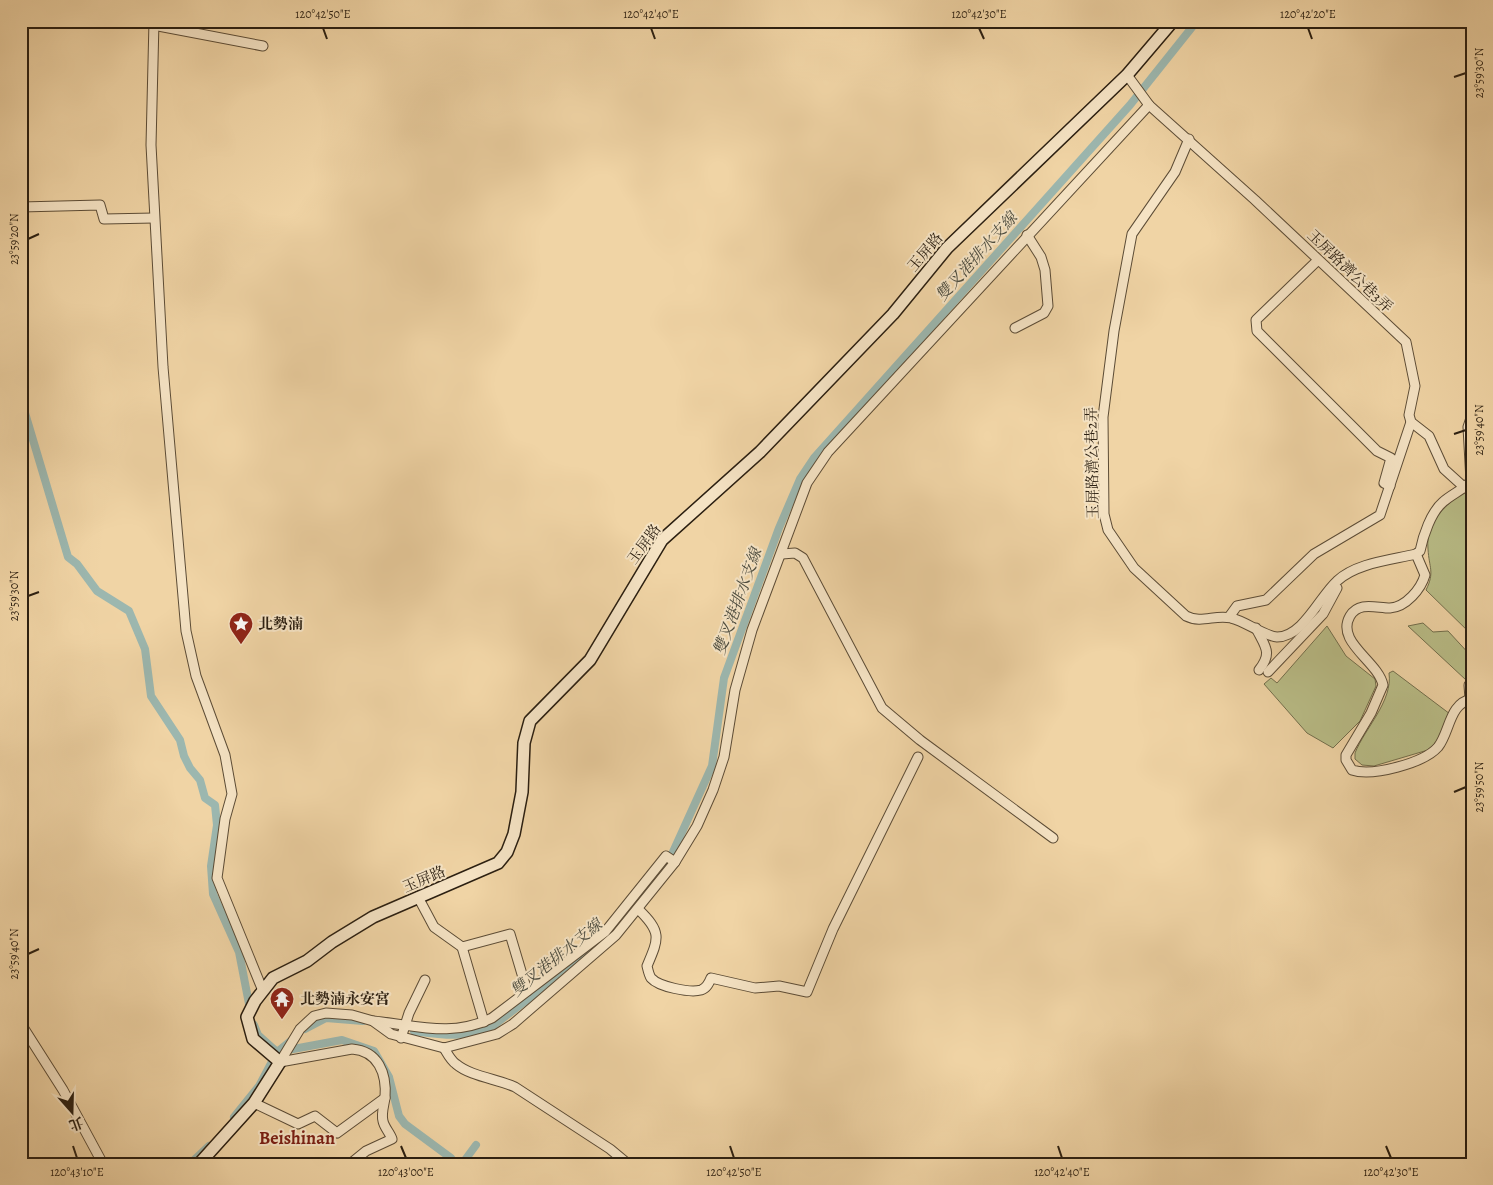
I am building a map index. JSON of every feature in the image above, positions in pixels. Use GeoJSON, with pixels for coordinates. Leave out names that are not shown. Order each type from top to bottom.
{"type":"FeatureCollection","features":[{"type":"Feature","properties":{"kind":"street","name":"玉屏路"},"geometry":{"type":"LineString","coordinates":[[280,1057],[253,1039],[247,1016],[255,1001],[273,978],[307,961],[332,942],[372,917],[498,863],[507,852],[514,834],[522,792],[524,744],[530,721],[590,660],[662,540],[760,452],[893,314],[947,248],[1127,75],[1173,21]]}},
{"type":"Feature","properties":{"kind":"street"},"geometry":{"type":"LineString","coordinates":[[262,46],[154,23],[151,145],[164,367],[186,631],[196,676],[225,755],[232,794],[225,819],[217,878],[263,991]]}},
{"type":"Feature","properties":{"kind":"street"},"geometry":{"type":"LineString","coordinates":[[373,1021],[391,1034],[401,1038],[444,1048],[497,1034],[513,1024],[616,935],[638,909],[675,862],[697,826],[713,790],[724,757],[735,690],[752,630],[808,483],[828,452],[1026,235],[1149,105],[1127,75]]}},
{"type":"Feature","properties":{"kind":"street","name":"玉屏路濟公巷3弄"},"geometry":{"type":"LineString","coordinates":[[1149,105],[1406,342],[1415,386],[1409,415],[1411,422],[1380,515],[1314,554],[1266,600],[1237,606],[1229,617]]}},
{"type":"Feature","properties":{"kind":"street","name":"玉屏路濟公巷2弄"},"geometry":{"type":"LineString","coordinates":[[1188,139],[1175,172],[1130,239],[1104,406],[1104,514],[1105,523],[1112,539],[1134,568],[1186,616],[1201,621],[1229,617]]}},
{"type":"Feature","properties":{"kind":"street"},"geometry":{"type":"LineString","coordinates":[[21,207],[100,206],[104,219],[154,218]]}},
{"type":"Feature","properties":{"kind":"street"},"geometry":{"type":"LineString","coordinates":[[1015,328],[1044,313],[1048,306],[1045,270],[1041,257],[1026,235]]}},
{"type":"Feature","properties":{"kind":"street"},"geometry":{"type":"LineString","coordinates":[[1318,260],[1256,320],[1255,326],[1257,331],[1377,451],[1391,458],[1384,483],[1390,486]]}},
{"type":"Feature","properties":{"kind":"street"},"geometry":{"type":"LineString","coordinates":[[1229,617],[1273,636],[1285,636],[1307,618],[1337,580],[1359,568],[1416,554],[1420,551],[1434,515],[1441,503],[1465,488],[1471,481],[1468,427],[1472,415]]}},
{"type":"Feature","properties":{"kind":"street"},"geometry":{"type":"LineString","coordinates":[[1411,422],[1429,436],[1444,469],[1465,488]]}},
{"type":"Feature","properties":{"kind":"street"},"geometry":{"type":"LineString","coordinates":[[782,554],[795,553],[803,558],[882,708],[1053,838]]}},
{"type":"Feature","properties":{"kind":"street"},"geometry":{"type":"LineString","coordinates":[[1416,554],[1426,575],[1418,591],[1401,604],[1390,608],[1365,606],[1358,609],[1351,615],[1348,624],[1348,635],[1352,644],[1379,672],[1383,685],[1371,713],[1346,755],[1348,766],[1352,770],[1370,773],[1421,759],[1436,748],[1455,709],[1471,699],[1469,685],[1472,682]]}},
{"type":"Feature","properties":{"kind":"street"},"geometry":{"type":"LineString","coordinates":[[1256,628],[1268,653],[1264,671],[1323,614],[1332,594],[1342,581],[1359,568]]}},
{"type":"Feature","properties":{"kind":"street"},"geometry":{"type":"LineString","coordinates":[[638,909],[653,924],[658,935],[656,947],[647,966],[651,977],[660,984],[673,989],[700,990],[707,987],[712,978],[756,988],[779,986],[807,992],[832,929],[918,757]]}},
{"type":"Feature","properties":{"kind":"street"},"geometry":{"type":"LineString","coordinates":[[204,1162],[254,1103],[280,1057],[300,1029],[314,1016],[326,1013],[352,1015],[373,1021],[405,1024],[433,1030],[455,1030],[484,1022],[605,932],[666,856],[675,862]]}},
{"type":"Feature","properties":{"kind":"street"},"geometry":{"type":"LineString","coordinates":[[418,897],[434,928],[462,947],[484,1022]]}},
{"type":"Feature","properties":{"kind":"street"},"geometry":{"type":"LineString","coordinates":[[462,947],[510,934],[527,991]]}},
{"type":"Feature","properties":{"kind":"street"},"geometry":{"type":"LineString","coordinates":[[401,1038],[405,1024],[425,980]]}},
{"type":"Feature","properties":{"kind":"street"},"geometry":{"type":"LineString","coordinates":[[21,1024],[63,1090],[103,1164]]}},
{"type":"Feature","properties":{"kind":"street"},"geometry":{"type":"LineString","coordinates":[[444,1048],[454,1063],[464,1070],[499,1079],[515,1087],[610,1149],[628,1164]]}},
{"type":"Feature","properties":{"kind":"street"},"geometry":{"type":"LineString","coordinates":[[280,1057],[301,1058],[348,1049],[364,1050],[373,1055],[379,1065],[385,1098],[383,1121],[392,1138],[366,1151],[350,1164]]}},
{"type":"Feature","properties":{"kind":"street"},"geometry":{"type":"LineString","coordinates":[[254,1103],[298,1124],[315,1116],[337,1134],[385,1098]]}},
{"type":"Feature","properties":{"kind":"green space"},"geometry":{"type":"Polygon","coordinates":[[[1472,486],[1472,635],[1426,590],[1431,574],[1428,538],[1431,528],[1441,512],[1455,498],[1472,486]]]}},
{"type":"Feature","properties":{"kind":"green space"},"geometry":{"type":"Polygon","coordinates":[[[1423,623],[1433,632],[1448,631],[1472,657],[1472,674],[1466,680],[1408,626],[1423,623]]]}},
{"type":"Feature","properties":{"kind":"green space"},"geometry":{"type":"Polygon","coordinates":[[[1327,626],[1346,656],[1375,679],[1376,686],[1360,721],[1333,748],[1307,733],[1264,684],[1271,678],[1277,683],[1327,626]]]}},
{"type":"Feature","properties":{"kind":"green space"},"geometry":{"type":"Polygon","coordinates":[[[1393,671],[1450,714],[1438,740],[1428,750],[1374,766],[1362,765],[1355,759],[1355,753],[1383,704],[1387,694],[1389,673],[1393,671]]]}},
{"type":"Feature","properties":{"kind":"waterway","name":"雙叉港排水支線"},"geometry":{"type":"LineString","coordinates":[[642,896],[668,863],[712,766],[724,678],[779,528],[800,479],[814,458],[1130,105],[1197,21]]}},
{"type":"Feature","properties":{"kind":"waterway"},"geometry":{"type":"LineString","coordinates":[[21,394],[22,403],[68,557],[77,564],[97,591],[129,611],[145,649],[151,696],[180,740],[184,756],[190,768],[200,780],[205,798],[215,805],[217,825],[211,866],[213,894],[239,952],[250,1009]]}},
{"type":"Feature","properties":{"kind":"waterway","name":"雙叉港排水支線"},"geometry":{"type":"LineString","coordinates":[[414,1031],[455,1035],[474,1032],[494,1025],[579,960],[626,917]]}},
{"type":"Feature","properties":{"kind":"waterway","name":"雙叉港排水支線"},"geometry":{"type":"LineString","coordinates":[[305,1029],[326,1018],[363,1021]]}},
{"type":"Feature","properties":{"kind":"waterway"},"geometry":{"type":"LineString","coordinates":[[254,1025],[258,1035],[277,1052],[342,1040],[374,1051],[389,1077],[399,1116],[405,1124],[451,1158],[455,1164]]}},
{"type":"Feature","properties":{"kind":"waterway"},"geometry":{"type":"LineString","coordinates":[[234,1117],[259,1086],[277,1052],[293,1039]]}},
{"type":"Feature","properties":{"kind":"waterway"},"geometry":{"type":"LineString","coordinates":[[462,1164],[476,1145]]}},
{"type":"Feature","properties":{"kind":"waterway"},"geometry":{"type":"LineString","coordinates":[[190,1164],[209,1146]]}},
{"type":"Feature","properties":{"kind":"place","name":"北勢湳"},"geometry":{"type":"Point","coordinates":[241,645]}},
{"type":"Feature","properties":{"kind":"place","name":"北勢湳永安宮"},"geometry":{"type":"Point","coordinates":[282,1020]}},
{"type":"Feature","properties":{"kind":"district","name":"Beishinan"},"geometry":{"type":"Point","coordinates":[297,1138]}}]}
